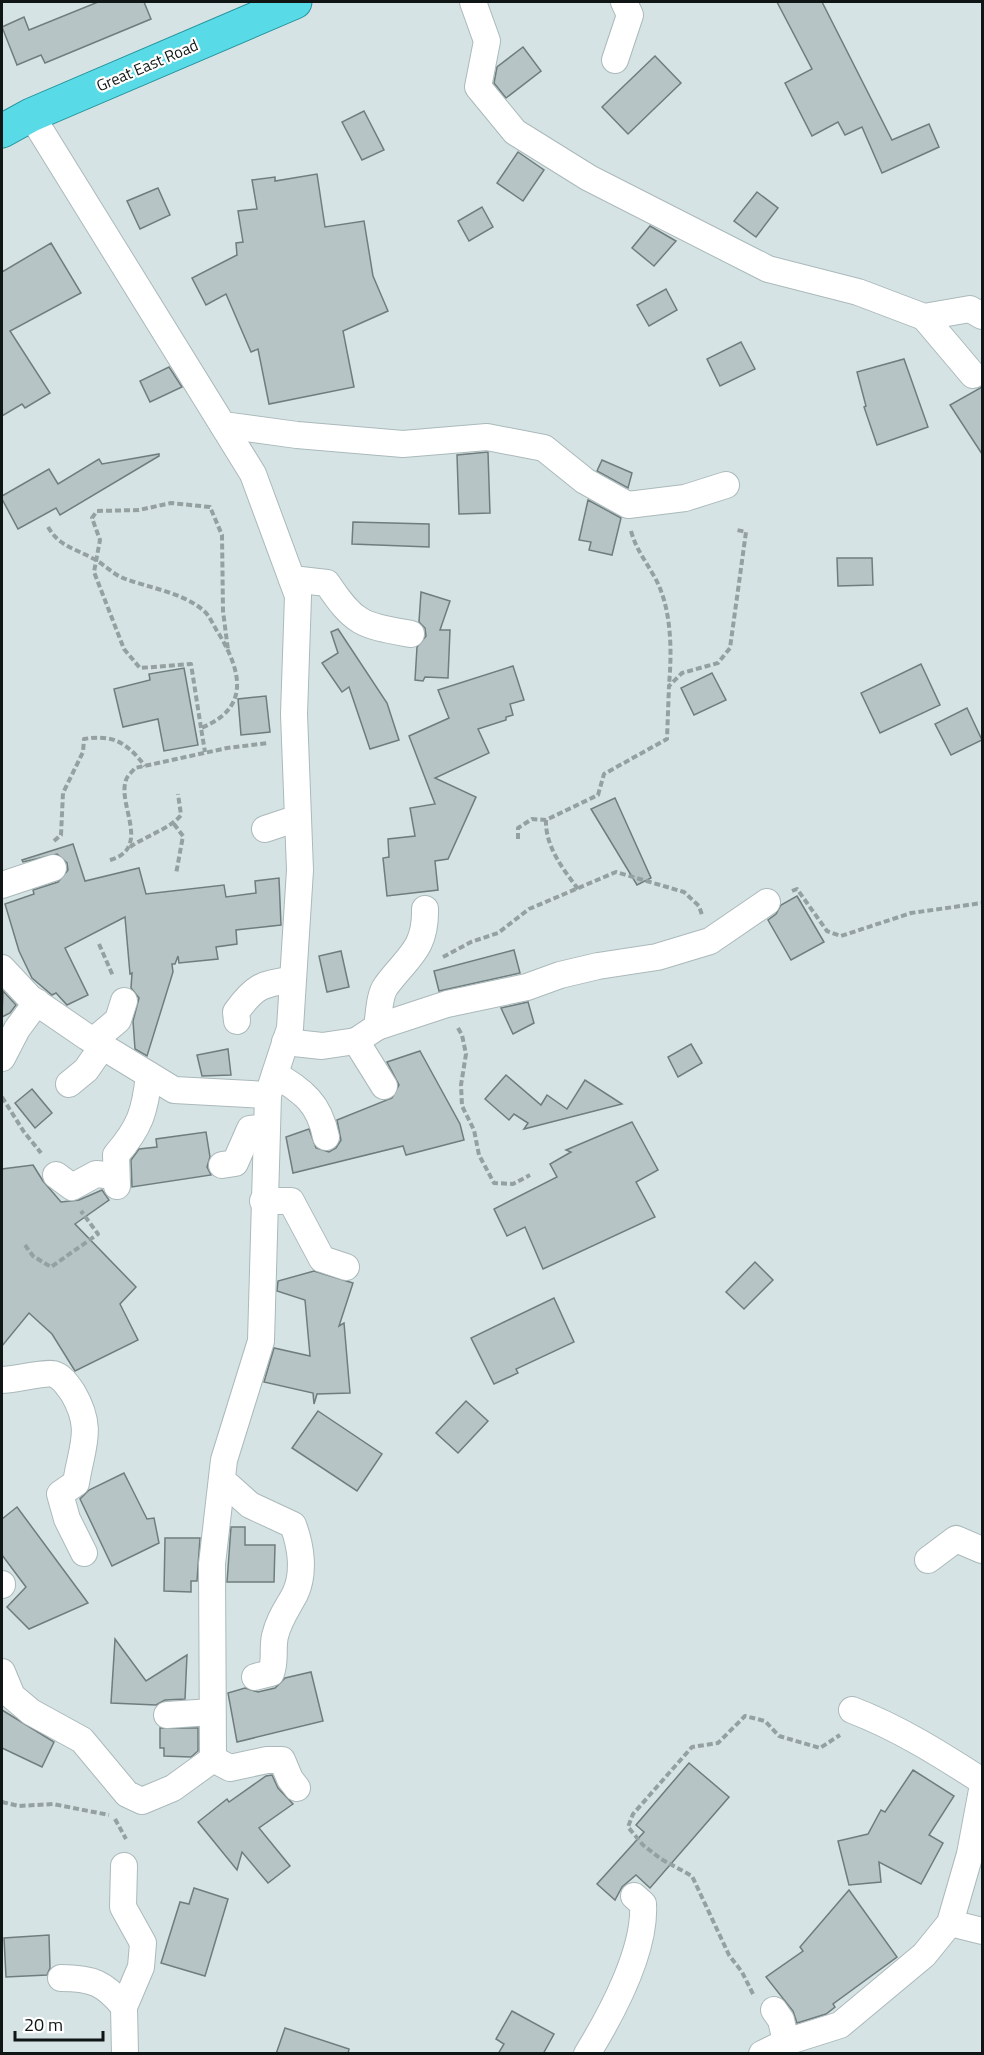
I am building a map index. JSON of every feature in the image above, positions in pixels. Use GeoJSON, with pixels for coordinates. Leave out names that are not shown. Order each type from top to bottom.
{"type":"FeatureCollection","features":[{"type":"Feature","properties":{"kind":"highway","name":"Great East Road"},"geometry":{"type":"LineString","coordinates":[[2,131],[31,115],[295,2]]}},
{"type":"Feature","properties":{"kind":"street"},"geometry":{"type":"LineString","coordinates":[[473,2],[487,41],[478,87],[515,132],[589,178],[768,269],[858,292],[924,317],[978,310]]}},
{"type":"Feature","properties":{"kind":"street"},"geometry":{"type":"LineString","coordinates":[[615,60],[630,15],[624,2]]}},
{"type":"Feature","properties":{"kind":"street"},"geometry":{"type":"LineString","coordinates":[[31,115],[253,474],[298,596],[295,739],[300,870],[290,1028],[271,1085],[266,1127],[261,1341],[224,1460],[212,1564],[213,1759]]}},
{"type":"Feature","properties":{"kind":"street"},"geometry":{"type":"LineString","coordinates":[[924,317],[973,375]]}},
{"type":"Feature","properties":{"kind":"street"},"geometry":{"type":"LineString","coordinates":[[223,425],[297,435],[403,444],[487,436],[544,448],[585,481],[628,505],[685,498],[726,485]]}},
{"type":"Feature","properties":{"kind":"street"},"geometry":{"type":"LineString","coordinates":[[291,579],[327,583],[347,613],[371,626],[411,634]]}},
{"type":"Feature","properties":{"kind":"street"},"geometry":{"type":"LineString","coordinates":[[265,829],[298,818]]}},
{"type":"Feature","properties":{"kind":"street"},"geometry":{"type":"LineString","coordinates":[[2,885],[52,868]]}},
{"type":"Feature","properties":{"kind":"street"},"geometry":{"type":"LineString","coordinates":[[285,1042],[322,1046],[367,1034],[441,1006],[527,987],[560,975],[657,957],[710,941],[766,902]]}},
{"type":"Feature","properties":{"kind":"street"},"geometry":{"type":"LineString","coordinates":[[384,1086],[367,1034],[384,988],[409,962],[425,930],[424,909]]}},
{"type":"Feature","properties":{"kind":"street"},"geometry":{"type":"LineString","coordinates":[[2,968],[37,1002],[98,1044],[174,1090],[271,1085],[305,1092],[322,1118],[326,1137]]}},
{"type":"Feature","properties":{"kind":"street"},"geometry":{"type":"LineString","coordinates":[[237,1021],[236,1012],[256,988],[292,980]]}},
{"type":"Feature","properties":{"kind":"street"},"geometry":{"type":"LineString","coordinates":[[69,1084],[86,1070],[98,1044],[118,1020],[123,1001]]}},
{"type":"Feature","properties":{"kind":"street"},"geometry":{"type":"LineString","coordinates":[[2,1058],[17,1029],[37,1002]]}},
{"type":"Feature","properties":{"kind":"street"},"geometry":{"type":"LineString","coordinates":[[61,1180],[72,1187],[96,1174],[116,1181],[116,1155],[135,1133],[145,1112],[150,1075]]}},
{"type":"Feature","properties":{"kind":"street"},"geometry":{"type":"LineString","coordinates":[[222,1165],[235,1163],[250,1129],[266,1127]]}},
{"type":"Feature","properties":{"kind":"street"},"geometry":{"type":"LineString","coordinates":[[263,1201],[291,1201],[322,1259],[346,1267]]}},
{"type":"Feature","properties":{"kind":"street"},"geometry":{"type":"LineString","coordinates":[[2,1380],[53,1374],[66,1382],[84,1412],[86,1436],[80,1452],[76,1483],[60,1494],[67,1519],[84,1553]]}},
{"type":"Feature","properties":{"kind":"street"},"geometry":{"type":"LineString","coordinates":[[222,1480],[250,1505],[293,1525],[301,1546],[296,1592],[280,1615],[274,1640],[275,1664],[271,1673],[255,1677]]}},
{"type":"Feature","properties":{"kind":"street"},"geometry":{"type":"LineString","coordinates":[[928,1560],[956,1539],[982,1550]]}},
{"type":"Feature","properties":{"kind":"street"},"geometry":{"type":"LineString","coordinates":[[2,1672],[12,1696],[31,1712],[82,1740],[127,1794],[142,1802],[173,1788],[213,1759]]}},
{"type":"Feature","properties":{"kind":"street"},"geometry":{"type":"LineString","coordinates":[[852,1710],[880,1720],[927,1746],[982,1781]]}},
{"type":"Feature","properties":{"kind":"street"},"geometry":{"type":"LineString","coordinates":[[167,1715],[212,1712]]}},
{"type":"Feature","properties":{"kind":"street"},"geometry":{"type":"LineString","coordinates":[[213,1759],[230,1767],[267,1760],[282,1760],[290,1779],[297,1788]]}},
{"type":"Feature","properties":{"kind":"street"},"geometry":{"type":"LineString","coordinates":[[762,2054],[786,2042],[840,2025],[924,1955],[951,1923],[976,1854],[982,1790]]}},
{"type":"Feature","properties":{"kind":"street"},"geometry":{"type":"LineString","coordinates":[[124,1866],[123,1907],[143,1943],[141,1967],[124,2007],[125,2054]]}},
{"type":"Feature","properties":{"kind":"street"},"geometry":{"type":"LineString","coordinates":[[587,2054],[600,2033],[634,1957],[644,1917],[643,1904],[634,1896]]}},
{"type":"Feature","properties":{"kind":"street"},"geometry":{"type":"LineString","coordinates":[[951,1923],[982,1931]]}},
{"type":"Feature","properties":{"kind":"street"},"geometry":{"type":"LineString","coordinates":[[62,1978],[86,1978],[111,1990],[124,2007]]}},
{"type":"Feature","properties":{"kind":"street"},"geometry":{"type":"LineString","coordinates":[[774,2010],[781,2020],[786,2042]]}},
{"type":"Feature","properties":{"kind":"path"},"geometry":{"type":"LineString","coordinates":[[205,752],[191,664],[140,668],[124,649],[94,572],[100,540],[92,519],[97,511],[139,510],[171,503],[210,507],[222,535],[223,610],[228,650]]}},
{"type":"Feature","properties":{"kind":"path"},"geometry":{"type":"LineString","coordinates":[[518,839],[518,828],[532,819],[546,820],[598,795],[604,774],[666,738],[672,654],[666,614],[656,577],[636,548],[630,530],[628,505]]}},
{"type":"Feature","properties":{"kind":"path"},"geometry":{"type":"LineString","coordinates":[[48,527],[54,538],[68,549],[97,561],[120,576],[178,596],[204,611],[233,659],[239,691],[232,704],[214,723],[201,728]]}},
{"type":"Feature","properties":{"kind":"path"},"geometry":{"type":"LineString","coordinates":[[669,686],[682,673],[718,663],[730,648],[746,532],[737,530]]}},
{"type":"Feature","properties":{"kind":"path"},"geometry":{"type":"LineString","coordinates":[[52,868],[47,846],[61,836],[63,793],[83,752],[84,739],[104,735],[131,748],[146,766]]}},
{"type":"Feature","properties":{"kind":"path"},"geometry":{"type":"LineString","coordinates":[[130,847],[125,781],[135,768],[205,752],[295,739]]}},
{"type":"Feature","properties":{"kind":"path"},"geometry":{"type":"LineString","coordinates":[[110,860],[123,856],[130,847],[152,832],[174,824],[181,815],[178,794]]}},
{"type":"Feature","properties":{"kind":"path"},"geometry":{"type":"LineString","coordinates":[[546,820],[546,834],[561,866],[578,889]]}},
{"type":"Feature","properties":{"kind":"path"},"geometry":{"type":"LineString","coordinates":[[174,824],[183,836],[176,874]]}},
{"type":"Feature","properties":{"kind":"path"},"geometry":{"type":"LineString","coordinates":[[409,962],[447,956],[471,942],[498,933],[529,909],[616,872],[684,892],[699,906],[710,941]]}},
{"type":"Feature","properties":{"kind":"path"},"geometry":{"type":"LineString","coordinates":[[766,902],[797,889],[827,931],[841,936],[911,913],[982,903]]}},
{"type":"Feature","properties":{"kind":"path"},"geometry":{"type":"LineString","coordinates":[[99,944],[123,1001]]}},
{"type":"Feature","properties":{"kind":"path"},"geometry":{"type":"LineString","coordinates":[[441,1006],[462,1035],[466,1054],[460,1085],[462,1106],[474,1130],[479,1155],[494,1183],[513,1184],[530,1175]]}},
{"type":"Feature","properties":{"kind":"path"},"geometry":{"type":"LineString","coordinates":[[2,1097],[98,1234],[51,1267],[33,1256],[24,1245]]}},
{"type":"Feature","properties":{"kind":"path"},"geometry":{"type":"LineString","coordinates":[[774,2010],[760,2004],[747,1987],[742,1972],[729,1955],[692,1876],[661,1859],[643,1845],[628,1827],[633,1814],[692,1748],[718,1743],[745,1716],[765,1721],[779,1736],[820,1748],[840,1736],[852,1710]]}},
{"type":"Feature","properties":{"kind":"path"},"geometry":{"type":"LineString","coordinates":[[2,1802],[19,1806],[53,1804],[113,1816],[127,1841],[124,1866]]}},
{"type":"Feature","properties":{"kind":"building"},"geometry":{"type":"Polygon","coordinates":[[[98,2],[144,2],[151,19],[45,63],[41,55],[17,65],[2,27],[24,17],[29,30],[98,2]]]}},
{"type":"Feature","properties":{"kind":"building"},"geometry":{"type":"Polygon","coordinates":[[[777,2],[822,2],[892,140],[929,124],[939,147],[882,173],[862,127],[845,135],[838,122],[812,136],[785,83],[812,69],[777,2]]]}},
{"type":"Feature","properties":{"kind":"building"},"geometry":{"type":"Polygon","coordinates":[[[523,47],[541,71],[506,98],[494,83],[497,67],[523,47]]]}},
{"type":"Feature","properties":{"kind":"building"},"geometry":{"type":"Polygon","coordinates":[[[655,56],[681,83],[628,134],[602,107],[655,56]]]}},
{"type":"Feature","properties":{"kind":"building"},"geometry":{"type":"Polygon","coordinates":[[[364,111],[384,150],[362,160],[342,122],[364,111]]]}},
{"type":"Feature","properties":{"kind":"building"},"geometry":{"type":"Polygon","coordinates":[[[518,152],[544,170],[523,201],[497,183],[518,152]]]}},
{"type":"Feature","properties":{"kind":"building"},"geometry":{"type":"Polygon","coordinates":[[[317,174],[325,227],[364,221],[373,276],[388,311],[343,331],[354,387],[269,404],[258,349],[251,352],[226,294],[206,305],[192,278],[237,255],[236,243],[243,242],[238,211],[257,209],[252,180],[275,177],[275,181],[317,174]]]}},
{"type":"Feature","properties":{"kind":"building"},"geometry":{"type":"Polygon","coordinates":[[[158,188],[170,215],[140,229],[127,201],[158,188]]]}},
{"type":"Feature","properties":{"kind":"building"},"geometry":{"type":"Polygon","coordinates":[[[757,192],[778,208],[756,237],[734,221],[757,192]]]}},
{"type":"Feature","properties":{"kind":"building"},"geometry":{"type":"Polygon","coordinates":[[[482,207],[493,227],[469,241],[458,221],[482,207]]]}},
{"type":"Feature","properties":{"kind":"building"},"geometry":{"type":"Polygon","coordinates":[[[650,226],[676,241],[654,266],[632,248],[650,226]]]}},
{"type":"Feature","properties":{"kind":"building"},"geometry":{"type":"Polygon","coordinates":[[[51,243],[81,293],[10,331],[50,393],[25,408],[22,404],[2,416],[2,272],[51,243]]]}},
{"type":"Feature","properties":{"kind":"building"},"geometry":{"type":"Polygon","coordinates":[[[666,289],[677,310],[649,326],[637,305],[666,289]]]}},
{"type":"Feature","properties":{"kind":"building"},"geometry":{"type":"Polygon","coordinates":[[[741,342],[755,369],[720,386],[707,359],[741,342]]]}},
{"type":"Feature","properties":{"kind":"building"},"geometry":{"type":"Polygon","coordinates":[[[904,359],[928,427],[877,445],[864,407],[866,406],[857,372],[904,359]]]}},
{"type":"Feature","properties":{"kind":"building"},"geometry":{"type":"Polygon","coordinates":[[[169,367],[182,387],[150,402],[140,381],[169,367]]]}},
{"type":"Feature","properties":{"kind":"building"},"geometry":{"type":"Polygon","coordinates":[[[982,387],[982,454],[950,405],[982,387]]]}},
{"type":"Feature","properties":{"kind":"building"},"geometry":{"type":"Polygon","coordinates":[[[488,452],[490,513],[459,514],[457,455],[488,452]]]}},
{"type":"Feature","properties":{"kind":"building"},"geometry":{"type":"Polygon","coordinates":[[[159,454],[60,515],[56,508],[18,529],[2,499],[2,496],[49,469],[58,484],[99,459],[102,464],[159,454]]]}},
{"type":"Feature","properties":{"kind":"building"},"geometry":{"type":"Polygon","coordinates":[[[602,460],[632,473],[628,488],[597,471],[602,460]]]}},
{"type":"Feature","properties":{"kind":"building"},"geometry":{"type":"Polygon","coordinates":[[[588,500],[621,518],[612,555],[589,550],[591,542],[579,540],[588,500]]]}},
{"type":"Feature","properties":{"kind":"building"},"geometry":{"type":"Polygon","coordinates":[[[353,522],[429,524],[429,547],[352,544],[353,522]]]}},
{"type":"Feature","properties":{"kind":"building"},"geometry":{"type":"Polygon","coordinates":[[[837,558],[872,558],[873,585],[838,586],[837,558]]]}},
{"type":"Feature","properties":{"kind":"building"},"geometry":{"type":"Polygon","coordinates":[[[421,592],[450,601],[440,630],[450,630],[448,678],[425,677],[423,681],[415,680],[417,647],[426,636],[425,628],[419,622],[421,592]]]}},
{"type":"Feature","properties":{"kind":"building"},"geometry":{"type":"Polygon","coordinates":[[[338,629],[387,703],[399,740],[370,749],[349,687],[342,692],[322,663],[338,653],[331,632],[338,629]]]}},
{"type":"Feature","properties":{"kind":"building"},"geometry":{"type":"Polygon","coordinates":[[[921,664],[940,705],[880,733],[861,693],[921,664]]]}},
{"type":"Feature","properties":{"kind":"building"},"geometry":{"type":"Polygon","coordinates":[[[513,666],[524,700],[510,704],[513,715],[506,717],[506,720],[478,729],[489,753],[435,778],[476,797],[448,859],[435,861],[438,890],[387,896],[383,858],[389,857],[388,839],[415,836],[410,808],[435,804],[409,736],[449,718],[438,690],[513,666]]]}},
{"type":"Feature","properties":{"kind":"building"},"geometry":{"type":"Polygon","coordinates":[[[184,668],[198,745],[164,751],[158,719],[123,727],[114,689],[150,680],[149,674],[184,668]]]}},
{"type":"Feature","properties":{"kind":"building"},"geometry":{"type":"Polygon","coordinates":[[[712,673],[726,700],[694,715],[681,688],[712,673]]]}},
{"type":"Feature","properties":{"kind":"building"},"geometry":{"type":"Polygon","coordinates":[[[266,696],[270,732],[241,735],[238,699],[266,696]]]}},
{"type":"Feature","properties":{"kind":"building"},"geometry":{"type":"Polygon","coordinates":[[[967,708],[982,740],[951,755],[935,724],[967,708]]]}},
{"type":"Feature","properties":{"kind":"building"},"geometry":{"type":"Polygon","coordinates":[[[615,798],[651,878],[637,885],[591,809],[615,798]]]}},
{"type":"Feature","properties":{"kind":"building"},"geometry":{"type":"Polygon","coordinates":[[[73,844],[85,881],[139,868],[146,894],[224,885],[226,897],[256,893],[255,881],[279,878],[281,925],[236,930],[237,944],[216,947],[218,959],[179,963],[178,956],[175,964],[172,964],[173,972],[147,1056],[135,1049],[133,1021],[139,998],[131,988],[132,973],[130,974],[125,917],[65,948],[88,995],[67,1005],[56,993],[52,995],[32,978],[19,951],[5,904],[34,894],[33,890],[58,882],[68,870],[67,863],[57,854],[23,862],[22,860],[73,844]]]}},
{"type":"Feature","properties":{"kind":"building"},"geometry":{"type":"Polygon","coordinates":[[[797,896],[824,942],[791,960],[768,920],[776,914],[781,905],[797,896]]]}},
{"type":"Feature","properties":{"kind":"building"},"geometry":{"type":"Polygon","coordinates":[[[514,950],[520,973],[439,991],[434,971],[514,950]]]}},
{"type":"Feature","properties":{"kind":"building"},"geometry":{"type":"Polygon","coordinates":[[[341,951],[349,987],[327,992],[319,956],[341,951]]]}},
{"type":"Feature","properties":{"kind":"building"},"geometry":{"type":"Polygon","coordinates":[[[3,991],[16,1005],[10,1013],[2,1017],[3,991]]]}},
{"type":"Feature","properties":{"kind":"building"},"geometry":{"type":"Polygon","coordinates":[[[528,1002],[534,1023],[513,1034],[501,1008],[528,1002]]]}},
{"type":"Feature","properties":{"kind":"building"},"geometry":{"type":"Polygon","coordinates":[[[691,1044],[702,1063],[678,1077],[668,1057],[691,1044]]]}},
{"type":"Feature","properties":{"kind":"building"},"geometry":{"type":"Polygon","coordinates":[[[228,1049],[231,1075],[202,1076],[197,1055],[228,1049]]]}},
{"type":"Feature","properties":{"kind":"building"},"geometry":{"type":"Polygon","coordinates":[[[420,1051],[460,1124],[464,1140],[406,1155],[403,1146],[293,1173],[286,1137],[309,1129],[316,1148],[329,1152],[336,1148],[341,1140],[337,1120],[392,1098],[399,1085],[387,1062],[420,1051]]]}},
{"type":"Feature","properties":{"kind":"building"},"geometry":{"type":"Polygon","coordinates":[[[506,1075],[541,1105],[547,1095],[567,1109],[585,1080],[622,1104],[524,1129],[528,1123],[514,1114],[509,1120],[485,1099],[506,1075]]]}},
{"type":"Feature","properties":{"kind":"building"},"geometry":{"type":"Polygon","coordinates":[[[32,1089],[52,1113],[35,1128],[15,1103],[32,1089]]]}},
{"type":"Feature","properties":{"kind":"building"},"geometry":{"type":"Polygon","coordinates":[[[632,1122],[658,1170],[636,1182],[655,1217],[543,1269],[525,1227],[507,1236],[494,1209],[557,1177],[550,1164],[571,1152],[566,1150],[632,1122]]]}},
{"type":"Feature","properties":{"kind":"building"},"geometry":{"type":"Polygon","coordinates":[[[206,1132],[210,1157],[207,1167],[211,1175],[132,1187],[131,1160],[139,1149],[157,1147],[156,1139],[206,1132]]]}},
{"type":"Feature","properties":{"kind":"building"},"geometry":{"type":"Polygon","coordinates":[[[33,1165],[61,1202],[79,1200],[102,1190],[109,1200],[75,1224],[136,1287],[120,1304],[138,1340],[75,1371],[52,1334],[29,1313],[2,1346],[2,1169],[33,1165]]]}},
{"type":"Feature","properties":{"kind":"building"},"geometry":{"type":"Polygon","coordinates":[[[755,1262],[773,1280],[744,1309],[726,1292],[755,1262]]]}},
{"type":"Feature","properties":{"kind":"building"},"geometry":{"type":"Polygon","coordinates":[[[314,1271],[353,1283],[339,1326],[344,1323],[350,1393],[317,1394],[314,1404],[313,1393],[264,1382],[274,1348],[310,1356],[305,1300],[277,1291],[278,1281],[314,1271]]]}},
{"type":"Feature","properties":{"kind":"building"},"geometry":{"type":"Polygon","coordinates":[[[554,1298],[574,1342],[516,1369],[518,1373],[494,1384],[471,1338],[554,1298]]]}},
{"type":"Feature","properties":{"kind":"building"},"geometry":{"type":"Polygon","coordinates":[[[466,1401],[488,1421],[458,1453],[436,1433],[466,1401]]]}},
{"type":"Feature","properties":{"kind":"building"},"geometry":{"type":"Polygon","coordinates":[[[318,1411],[382,1454],[357,1491],[292,1448],[318,1411]]]}},
{"type":"Feature","properties":{"kind":"building"},"geometry":{"type":"Polygon","coordinates":[[[124,1473],[147,1519],[154,1518],[159,1543],[112,1566],[80,1499],[89,1490],[124,1473]]]}},
{"type":"Feature","properties":{"kind":"building"},"geometry":{"type":"Polygon","coordinates":[[[17,1507],[88,1603],[29,1629],[7,1607],[26,1587],[2,1555],[2,1519],[17,1507]]]}},
{"type":"Feature","properties":{"kind":"building"},"geometry":{"type":"Polygon","coordinates":[[[231,1527],[245,1527],[245,1545],[275,1545],[274,1582],[227,1582],[231,1527]]]}},
{"type":"Feature","properties":{"kind":"building"},"geometry":{"type":"Polygon","coordinates":[[[165,1538],[200,1538],[197,1581],[191,1581],[191,1592],[164,1591],[165,1538]]]}},
{"type":"Feature","properties":{"kind":"building"},"geometry":{"type":"Polygon","coordinates":[[[115,1639],[146,1681],[187,1655],[185,1699],[165,1700],[156,1705],[111,1703],[115,1639]]]}},
{"type":"Feature","properties":{"kind":"building"},"geometry":{"type":"Polygon","coordinates":[[[311,1672],[323,1721],[237,1742],[228,1693],[245,1688],[258,1692],[275,1688],[285,1678],[311,1672]]]}},
{"type":"Feature","properties":{"kind":"building"},"geometry":{"type":"Polygon","coordinates":[[[2,1710],[54,1742],[42,1767],[2,1748],[2,1710]]]}},
{"type":"Feature","properties":{"kind":"building"},"geometry":{"type":"Polygon","coordinates":[[[160,1728],[198,1728],[198,1751],[191,1757],[164,1756],[164,1748],[160,1748],[160,1728]]]}},
{"type":"Feature","properties":{"kind":"building"},"geometry":{"type":"Polygon","coordinates":[[[689,1763],[729,1797],[650,1888],[636,1875],[622,1887],[615,1900],[597,1884],[644,1832],[636,1825],[689,1763]]]}},
{"type":"Feature","properties":{"kind":"building"},"geometry":{"type":"Polygon","coordinates":[[[913,1770],[954,1796],[929,1835],[943,1843],[921,1884],[879,1862],[881,1882],[849,1885],[838,1841],[868,1834],[881,1810],[885,1812],[913,1770]]]}},
{"type":"Feature","properties":{"kind":"building"},"geometry":{"type":"Polygon","coordinates":[[[272,1775],[278,1788],[293,1804],[259,1828],[290,1866],[268,1883],[242,1852],[237,1870],[198,1822],[227,1799],[229,1802],[266,1776],[272,1775]]]}},
{"type":"Feature","properties":{"kind":"building"},"geometry":{"type":"Polygon","coordinates":[[[194,1888],[228,1899],[205,1976],[161,1963],[180,1902],[189,1904],[194,1888]]]}},
{"type":"Feature","properties":{"kind":"building"},"geometry":{"type":"Polygon","coordinates":[[[849,1890],[897,1957],[833,2004],[835,2007],[826,2014],[797,2023],[793,2011],[766,1977],[803,1951],[800,1947],[849,1890]]]}},
{"type":"Feature","properties":{"kind":"building"},"geometry":{"type":"Polygon","coordinates":[[[49,1935],[50,1968],[47,1975],[6,1977],[4,1938],[49,1935]]]}},
{"type":"Feature","properties":{"kind":"building"},"geometry":{"type":"Polygon","coordinates":[[[512,2011],[554,2034],[543,2054],[498,2054],[504,2044],[496,2039],[512,2011]]]}},
{"type":"Feature","properties":{"kind":"building"},"geometry":{"type":"Polygon","coordinates":[[[285,2028],[349,2049],[348,2054],[276,2054],[285,2028]]]}}]}
